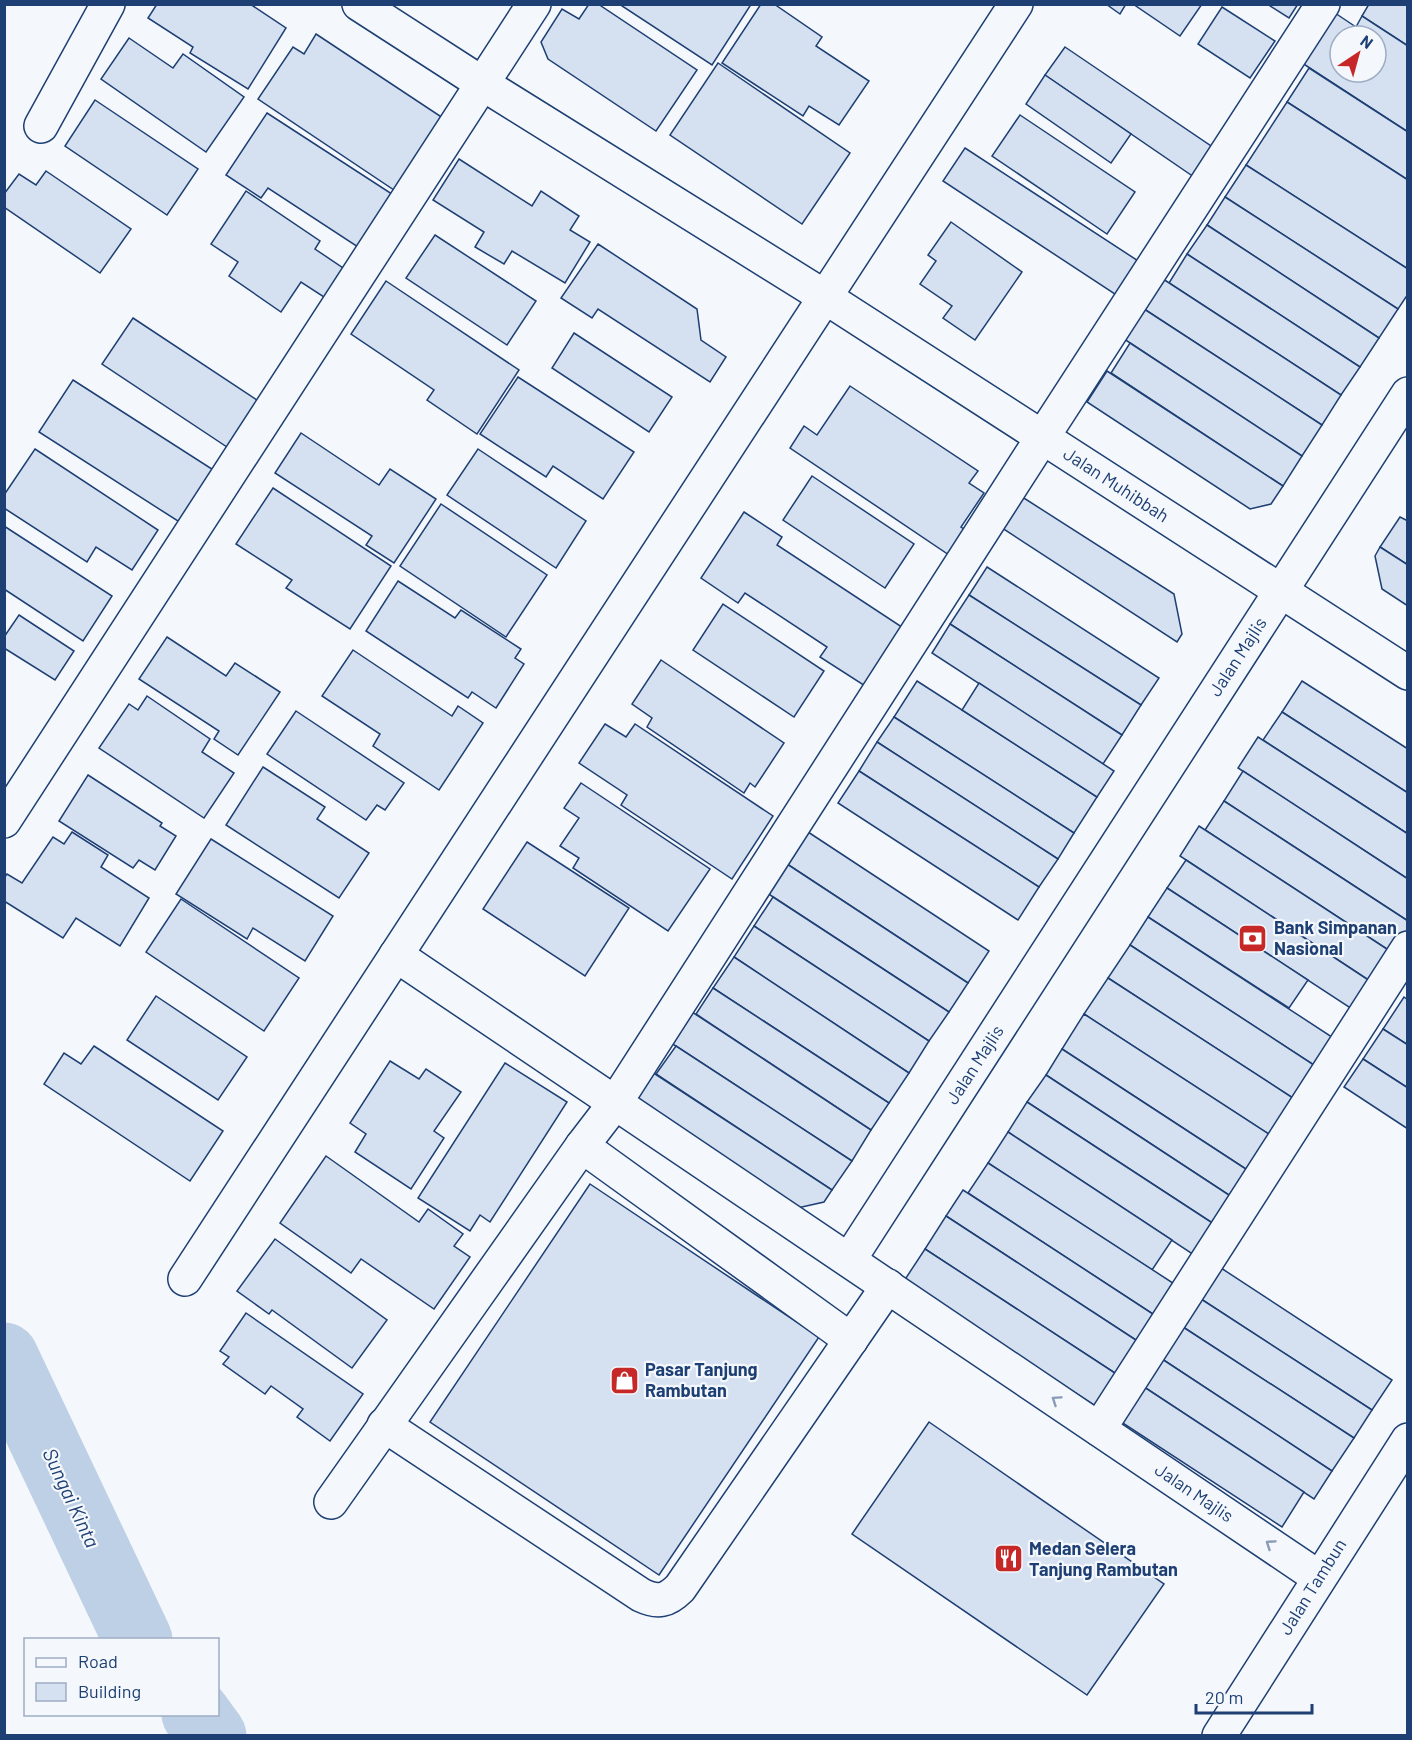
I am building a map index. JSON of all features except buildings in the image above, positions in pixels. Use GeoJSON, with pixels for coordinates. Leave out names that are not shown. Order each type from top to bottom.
{"type":"FeatureCollection","features":[{"type":"Feature","properties":{"kind":"street"},"geometry":{"type":"LineString","coordinates":[[41,126],[108,4]]}},
{"type":"Feature","properties":{"kind":"street","name":"Jalan Muhibbah"},"geometry":{"type":"LineString","coordinates":[[359,4],[825,297],[1407,673]]}},
{"type":"Feature","properties":{"kind":"street"},"geometry":{"type":"LineString","coordinates":[[4,821],[534,4]]}},
{"type":"Feature","properties":{"kind":"street"},"geometry":{"type":"LineString","coordinates":[[185,1279],[1016,4]]}},
{"type":"Feature","properties":{"kind":"street"},"geometry":{"type":"LineString","coordinates":[[331,1502],[582,1146],[615,1103],[1323,4]]}},
{"type":"Feature","properties":{"kind":"street","name":"Jalan Majlis"},"geometry":{"type":"LineString","coordinates":[[1318,1577],[849,1260],[1407,394]]}},
{"type":"Feature","properties":{"kind":"street"},"geometry":{"type":"LineString","coordinates":[[1099,1429],[1407,948]]}},
{"type":"Feature","properties":{"kind":"street"},"geometry":{"type":"LineString","coordinates":[[396,955],[849,1260]]}},
{"type":"Feature","properties":{"kind":"street"},"geometry":{"type":"LineString","coordinates":[[582,1146],[851,1340]]}},
{"type":"Feature","properties":{"kind":"street"},"geometry":{"type":"LineString","coordinates":[[384,1425],[641,1596],[651,1600],[662,1600],[672,1596],[680,1588],[888,1286]]}},
{"type":"Feature","properties":{"kind":"street","name":"Jalan Tambun"},"geometry":{"type":"LineString","coordinates":[[1224,1728],[1407,1440]]}},
{"type":"Feature","properties":{"kind":"waterway","name":"Sungai Kinta"},"geometry":{"type":"LineString","coordinates":[[4,1357],[137,1638]]}},
{"type":"Feature","properties":{"kind":"waterway","name":"Sungai Kinta"},"geometry":{"type":"LineString","coordinates":[[197,1716],[212,1736]]}},
{"type":"Feature","properties":{"kind":"place","name":"Bank Simpanan Nasional"},"geometry":{"type":"Point","coordinates":[1253,938]}},
{"type":"Feature","properties":{"kind":"place","name":"Pasar Tanjung Rambutan"},"geometry":{"type":"Point","coordinates":[624,1380]}},
{"type":"Feature","properties":{"kind":"place","name":"Medan Selera Tanjung Rambutan"},"geometry":{"type":"Point","coordinates":[1008,1559]}}]}
